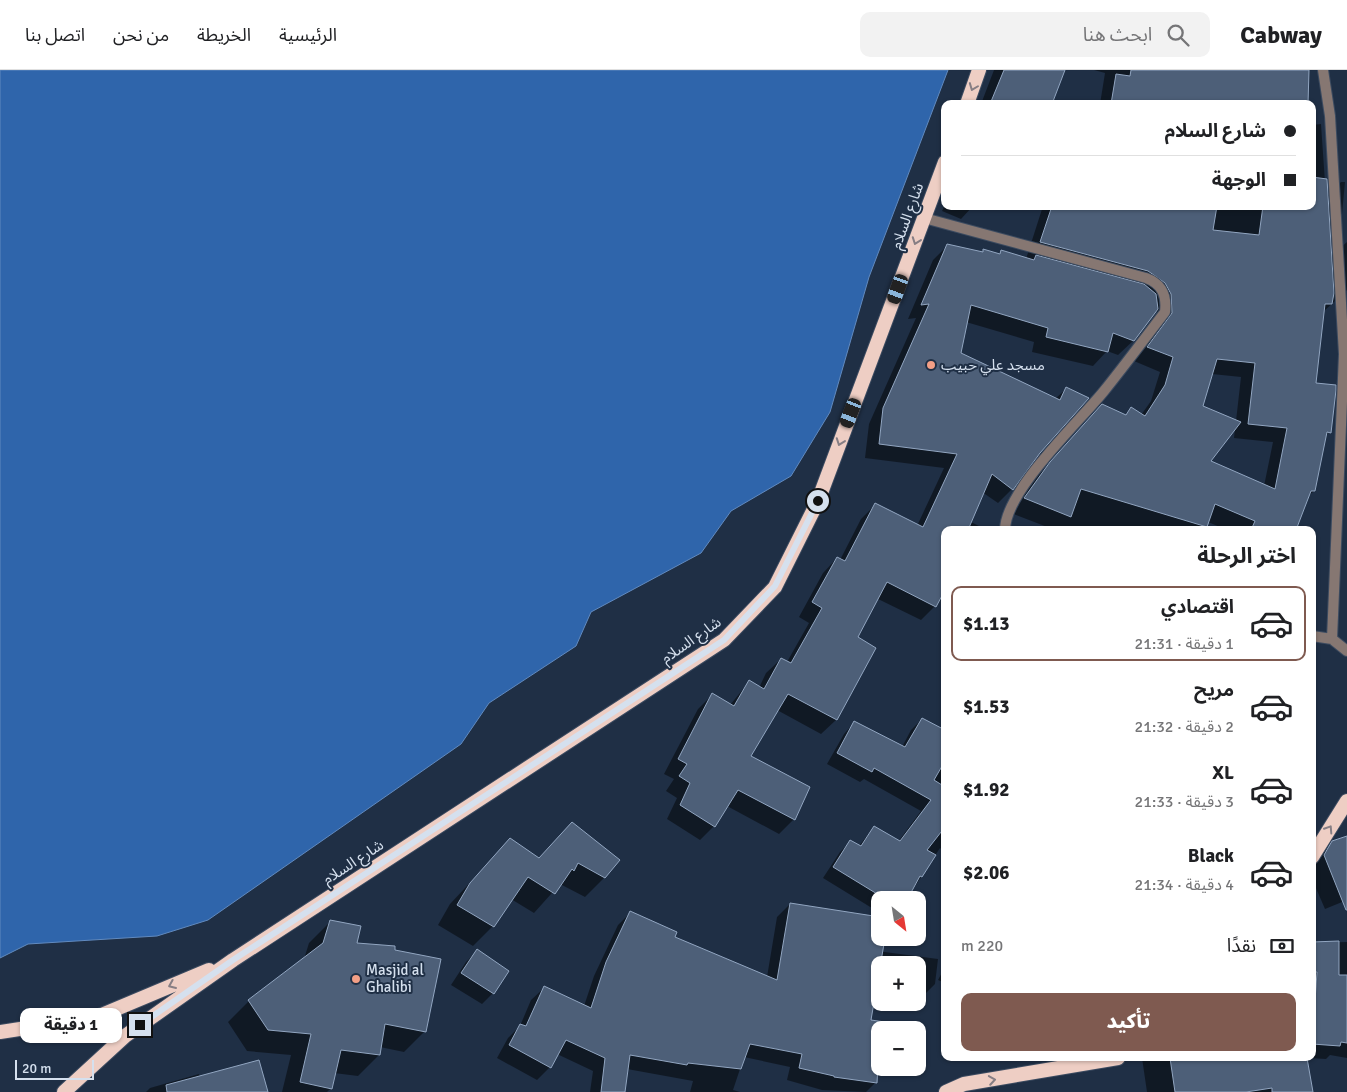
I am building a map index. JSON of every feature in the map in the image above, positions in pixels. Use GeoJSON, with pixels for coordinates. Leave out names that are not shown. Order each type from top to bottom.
{"type":"FeatureCollection","features":[{"type":"Feature","properties":{"kind":"highway"},"geometry":{"type":"LineString","coordinates":[[968,100],[979,70]]}},
{"type":"Feature","properties":{"kind":"highway","name":"شارع السلام"},"geometry":{"type":"LineString","coordinates":[[233,960],[724,640],[775,586],[818,501],[941,173]]}},
{"type":"Feature","properties":{"kind":"highway"},"geometry":{"type":"LineString","coordinates":[[1316,851],[1347,801]]}},
{"type":"Feature","properties":{"kind":"highway"},"geometry":{"type":"LineString","coordinates":[[0,1032],[97,1017],[233,960]]}},
{"type":"Feature","properties":{"kind":"highway"},"geometry":{"type":"LineString","coordinates":[[64,1092],[125,1036],[233,960]]}},
{"type":"Feature","properties":{"kind":"highway"},"geometry":{"type":"LineString","coordinates":[[946,1092],[964,1084],[1100,1061]]}},
{"type":"Feature","properties":{"kind":"street"},"geometry":{"type":"LineString","coordinates":[[1323,70],[1330,116],[1344,354],[1332,639]]}},
{"type":"Feature","properties":{"kind":"street"},"geometry":{"type":"LineString","coordinates":[[924,218],[1146,278],[1155,281],[1165,295],[1165,312],[1104,391],[1036,470],[1009,514],[1006,526]]}},
{"type":"Feature","properties":{"kind":"street"},"geometry":{"type":"LineString","coordinates":[[1316,637],[1332,639],[1347,651]]}},
{"type":"Feature","properties":{"kind":"water"},"geometry":{"type":"Polygon","coordinates":[[[0,70],[948,70],[869,277],[830,412],[791,476],[731,511],[701,553],[591,612],[576,646],[489,703],[461,744],[208,920],[157,936],[28,944],[0,958],[0,70]]]}},
{"type":"Feature","properties":{"kind":"building"},"geometry":{"type":"Polygon","coordinates":[[[1004,70],[1065,70],[1054,100],[992,100],[1004,70]]]}},
{"type":"Feature","properties":{"kind":"building"},"geometry":{"type":"Polygon","coordinates":[[[1131,70],[1309,70],[1308,100],[1112,100],[1116,74],[1130,76],[1131,70]]]}},
{"type":"Feature","properties":{"kind":"building"},"geometry":{"type":"Polygon","coordinates":[[[1316,178],[1327,179],[1334,293],[1332,304],[1325,304],[1316,383],[1336,385],[1336,390],[1331,433],[1327,432],[1315,491],[1311,491],[1298,526],[1253,526],[1255,521],[1215,504],[1207,526],[1204,526],[1081,489],[1071,517],[1024,498],[1050,462],[1102,404],[1126,415],[1131,407],[1145,416],[1165,385],[1173,357],[1147,347],[1172,313],[1171,294],[1165,283],[1148,271],[1040,242],[1051,210],[1216,210],[1213,230],[1259,235],[1262,210],[1316,210],[1316,178]],[[1217,359],[1203,406],[1241,422],[1211,461],[1275,489],[1287,428],[1248,424],[1255,363],[1217,359]]]}},
{"type":"Feature","properties":{"kind":"building"},"geometry":{"type":"Polygon","coordinates":[[[947,244],[983,252],[983,249],[1000,254],[1001,250],[1034,260],[1036,255],[1144,284],[1156,294],[1158,309],[1134,341],[1113,333],[1108,352],[1046,337],[1048,328],[971,305],[961,353],[1060,400],[1066,387],[1089,398],[1040,453],[1013,490],[992,474],[970,526],[941,526],[941,598],[936,607],[887,582],[858,637],[876,648],[837,720],[788,694],[751,756],[810,787],[795,820],[738,790],[715,827],[680,805],[690,783],[679,776],[687,764],[678,759],[712,693],[734,706],[749,680],[764,689],[781,658],[791,663],[822,608],[812,602],[837,557],[845,561],[875,503],[923,527],[957,454],[879,444],[883,408],[929,304],[921,305],[947,244]]]}},
{"type":"Feature","properties":{"kind":"building"},"geometry":{"type":"Polygon","coordinates":[[[922,718],[941,728],[941,768],[934,780],[941,784],[941,832],[927,850],[936,855],[922,877],[920,876],[912,891],[872,891],[833,867],[850,840],[861,846],[874,826],[900,841],[931,800],[874,768],[872,772],[837,753],[854,721],[905,747],[922,718]]]}},
{"type":"Feature","properties":{"kind":"building"},"geometry":{"type":"Polygon","coordinates":[[[572,822],[620,860],[605,878],[578,863],[574,871],[572,869],[555,894],[528,877],[494,927],[457,905],[470,883],[510,838],[539,858],[572,822]]]}},
{"type":"Feature","properties":{"kind":"building"},"geometry":{"type":"Polygon","coordinates":[[[1347,836],[1346,910],[1324,855],[1332,841],[1347,836]]]}},
{"type":"Feature","properties":{"kind":"building"},"geometry":{"type":"Polygon","coordinates":[[[790,903],[871,916],[871,946],[884,946],[882,956],[871,956],[871,1011],[873,1011],[871,1020],[878,1021],[871,1021],[871,1076],[877,1076],[877,1083],[834,1077],[799,1068],[802,1054],[750,1044],[741,1069],[688,1063],[687,1065],[630,1055],[625,1092],[601,1092],[605,1058],[566,1040],[551,1068],[509,1045],[520,1024],[526,1026],[544,986],[591,1008],[606,962],[630,911],[677,932],[675,937],[777,980],[790,903]]]}},
{"type":"Feature","properties":{"kind":"building","name":"Masjid al Ghalibi"},"geometry":{"type":"Polygon","coordinates":[[[330,920],[361,926],[357,943],[395,946],[395,950],[441,959],[426,1032],[385,1024],[380,1055],[341,1050],[332,1089],[300,1082],[311,1034],[268,1030],[248,1000],[323,943],[330,920]]]}},
{"type":"Feature","properties":{"kind":"building"},"geometry":{"type":"Polygon","coordinates":[[[1339,941],[1339,975],[1347,975],[1347,1043],[1341,1042],[1340,1046],[1316,1044],[1316,942],[1339,941]]]}},
{"type":"Feature","properties":{"kind":"building"},"geometry":{"type":"Polygon","coordinates":[[[477,949],[509,971],[494,994],[461,973],[477,949]]]}},
{"type":"Feature","properties":{"kind":"building"},"geometry":{"type":"Polygon","coordinates":[[[259,1060],[268,1092],[167,1092],[166,1085],[259,1060]]]}},
{"type":"Feature","properties":{"kind":"building"},"geometry":{"type":"Polygon","coordinates":[[[1170,1061],[1308,1061],[1313,1092],[1272,1092],[1272,1088],[1246,1092],[1175,1092],[1170,1061]]]}},
{"type":"Feature","properties":{"kind":"place","name":"مسجد علي حبيب"},"geometry":{"type":"Point","coordinates":[931,365]}},
{"type":"Feature","properties":{"kind":"place","name":"Masjid al Ghalibi"},"geometry":{"type":"Point","coordinates":[356,979]}},
{"type":"Feature","properties":{"kind":"route"},"geometry":{"type":"LineString","coordinates":[[140,1025],[233,960],[724,640],[775,586],[818,501]]}}]}
